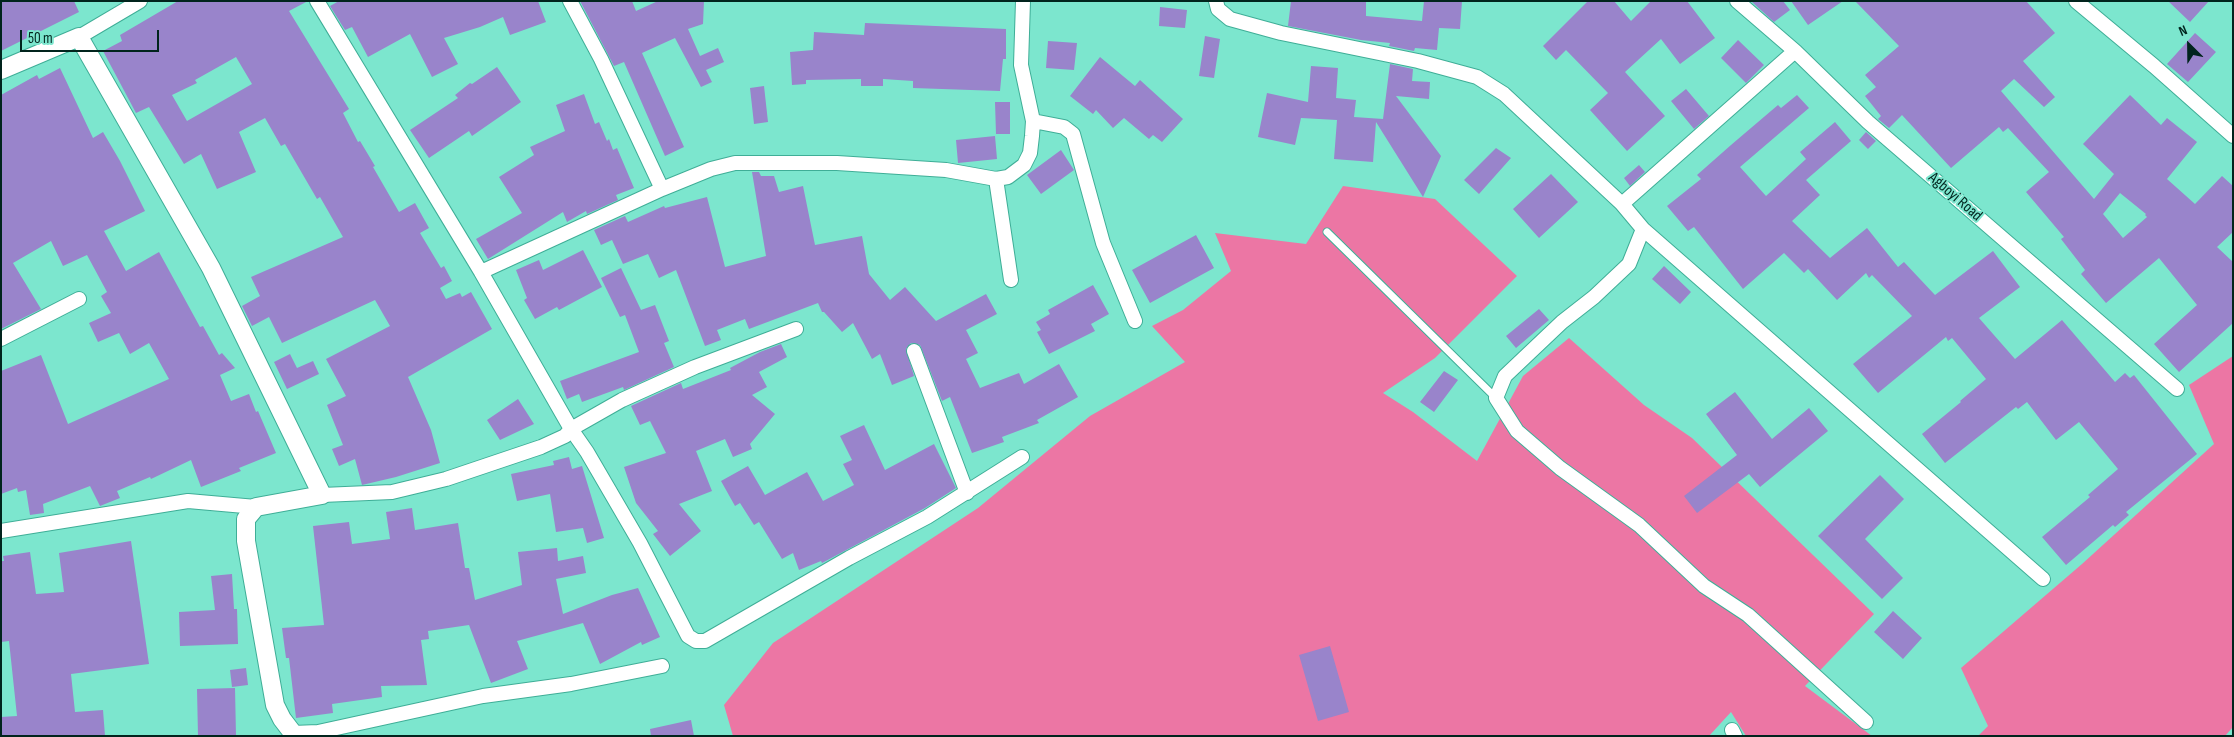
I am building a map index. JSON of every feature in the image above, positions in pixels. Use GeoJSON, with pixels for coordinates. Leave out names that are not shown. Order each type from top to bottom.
{"type":"FeatureCollection","features":[{"type":"Feature","properties":{"kind":"street"},"geometry":{"type":"LineString","coordinates":[[1,70],[80,37],[140,1]]}},
{"type":"Feature","properties":{"kind":"street"},"geometry":{"type":"LineString","coordinates":[[317,1],[481,272],[587,452],[640,543],[688,636],[696,641],[705,641],[849,558],[927,517],[1022,457]]}},
{"type":"Feature","properties":{"kind":"street"},"geometry":{"type":"LineString","coordinates":[[570,1],[601,59],[662,190]]}},
{"type":"Feature","properties":{"kind":"street"},"geometry":{"type":"LineString","coordinates":[[481,272],[662,190],[711,169],[735,163],[837,163],[946,170],[996,179],[1008,177],[1024,166],[1030,153],[1033,121],[1021,65],[1023,1]]}},
{"type":"Feature","properties":{"kind":"street"},"geometry":{"type":"LineString","coordinates":[[1216,1],[1218,9],[1230,19],[1281,33],[1418,61],[1477,77],[1504,94],[1622,204],[1644,229],[2044,579]]}},
{"type":"Feature","properties":{"kind":"street","name":"Agboyi Road"},"geometry":{"type":"LineString","coordinates":[[1737,1],[1795,51],[1868,122],[2177,389]]}},
{"type":"Feature","properties":{"kind":"street"},"geometry":{"type":"LineString","coordinates":[[2076,1],[2154,66],[2233,136]]}},
{"type":"Feature","properties":{"kind":"street"},"geometry":{"type":"LineString","coordinates":[[80,37],[211,268],[322,495]]}},
{"type":"Feature","properties":{"kind":"street"},"geometry":{"type":"LineString","coordinates":[[1622,204],[1795,51]]}},
{"type":"Feature","properties":{"kind":"street"},"geometry":{"type":"LineString","coordinates":[[1033,121],[1064,127],[1072,134],[1103,243],[1136,321]]}},
{"type":"Feature","properties":{"kind":"street"},"geometry":{"type":"LineString","coordinates":[[996,179],[1011,280]]}},
{"type":"Feature","properties":{"kind":"street"},"geometry":{"type":"LineString","coordinates":[[1644,229],[1630,264],[1594,298],[1562,322],[1506,376],[1496,398],[1516,430],[1560,468],[1639,525],[1704,586],[1748,615],[1866,722]]}},
{"type":"Feature","properties":{"kind":"street"},"geometry":{"type":"LineString","coordinates":[[1,339],[79,300]]}},
{"type":"Feature","properties":{"kind":"street"},"geometry":{"type":"LineString","coordinates":[[1,531],[188,501],[256,507],[322,495],[392,492],[446,479],[541,447],[565,436],[572,429],[622,400],[695,367],[796,329]]}},
{"type":"Feature","properties":{"kind":"street"},"geometry":{"type":"LineString","coordinates":[[914,351],[967,493]]}},
{"type":"Feature","properties":{"kind":"street"},"geometry":{"type":"LineString","coordinates":[[256,507],[246,519],[246,541],[257,612],[275,704],[282,719],[294,734],[318,732],[483,696],[571,684],[662,666]]}},
{"type":"Feature","properties":{"kind":"lane"},"geometry":{"type":"LineString","coordinates":[[1326,232],[1496,398]]}},
{"type":"Feature","properties":{"kind":"shaded area"},"geometry":{"type":"Polygon","coordinates":[[[1343,186],[1435,199],[1517,276],[1435,358],[1383,393],[1413,412],[1477,461],[1523,376],[1569,338],[1644,405],[1692,438],[1874,614],[1805,686],[1872,736],[1746,736],[1731,712],[1709,736],[733,736],[724,705],[773,643],[978,508],[1090,416],[1185,362],[1152,326],[1183,310],[1231,271],[1215,233],[1306,244],[1343,186]]]}},
{"type":"Feature","properties":{"kind":"shaded area"},"geometry":{"type":"Polygon","coordinates":[[[2233,356],[2233,727],[2225,736],[1978,736],[1988,726],[1961,668],[2082,564],[2214,444],[2189,385],[2233,356]]]}},
{"type":"Feature","properties":{"kind":"building"},"geometry":{"type":"Polygon","coordinates":[[[1,1],[74,1],[79,12],[1,51],[1,1]]]}},
{"type":"Feature","properties":{"kind":"building"},"geometry":{"type":"Polygon","coordinates":[[[178,1],[308,1],[289,11],[349,109],[343,113],[358,142],[360,141],[375,166],[373,167],[399,212],[415,203],[429,228],[420,233],[441,268],[444,266],[452,281],[440,288],[446,299],[460,293],[462,297],[471,292],[492,329],[408,377],[431,430],[440,463],[396,477],[362,485],[355,459],[339,466],[332,449],[343,445],[327,405],[346,396],[326,359],[390,326],[375,300],[282,343],[269,317],[252,326],[242,306],[260,296],[251,277],[343,237],[320,197],[317,199],[285,144],[281,146],[265,118],[239,132],[256,172],[217,189],[201,154],[184,164],[149,107],[136,113],[103,51],[122,41],[120,35],[178,1]],[[236,57],[195,80],[197,83],[172,95],[187,121],[252,84],[236,57]]]}},
{"type":"Feature","properties":{"kind":"building"},"geometry":{"type":"Polygon","coordinates":[[[339,1],[538,1],[546,22],[510,35],[503,17],[480,27],[444,38],[458,64],[432,77],[410,34],[368,57],[352,27],[345,30],[330,6],[339,1]]]}},
{"type":"Feature","properties":{"kind":"building"},"geometry":{"type":"Polygon","coordinates":[[[580,1],[632,1],[636,11],[658,1],[704,1],[703,24],[688,29],[700,56],[718,48],[724,62],[706,70],[712,82],[701,87],[675,38],[642,53],[684,147],[665,156],[624,62],[614,66],[580,1]]]}},
{"type":"Feature","properties":{"kind":"building"},"geometry":{"type":"Polygon","coordinates":[[[1291,1],[1366,1],[1366,16],[1422,21],[1424,1],[1462,1],[1460,29],[1439,28],[1437,50],[1415,48],[1414,51],[1389,46],[1390,43],[1361,40],[1288,26],[1291,1]]]}},
{"type":"Feature","properties":{"kind":"building"},"geometry":{"type":"Polygon","coordinates":[[[1588,1],[1614,1],[1631,21],[1651,1],[1687,1],[1715,38],[1680,64],[1661,39],[1625,72],[1665,116],[1627,151],[1590,110],[1608,93],[1566,50],[1556,60],[1543,46],[1588,1]]]}},
{"type":"Feature","properties":{"kind":"building"},"geometry":{"type":"Polygon","coordinates":[[[1751,1],[1783,1],[1790,10],[1774,22],[1751,1]]]}},
{"type":"Feature","properties":{"kind":"building"},"geometry":{"type":"Polygon","coordinates":[[[1791,1],[1843,1],[1808,25],[1791,1]]]}},
{"type":"Feature","properties":{"kind":"building"},"geometry":{"type":"Polygon","coordinates":[[[1855,1],[2026,1],[2055,33],[2023,61],[2055,97],[2044,107],[2014,79],[2001,91],[2094,199],[2114,174],[2083,144],[2130,95],[2161,125],[2167,118],[2197,142],[2167,179],[2195,204],[2222,176],[2233,186],[2233,232],[2217,247],[2233,262],[2233,323],[2179,372],[2154,344],[2197,305],[2159,258],[2106,303],[2081,274],[2085,270],[2061,239],[2064,237],[2026,192],[2049,172],[2008,128],[2003,132],[1999,127],[1951,168],[1902,115],[1889,128],[1878,119],[1881,116],[1865,96],[1876,87],[1865,75],[1899,46],[1855,1]],[[2120,193],[2103,214],[2123,238],[2147,217],[2146,214],[2120,193]]]}},
{"type":"Feature","properties":{"kind":"building"},"geometry":{"type":"Polygon","coordinates":[[[2168,1],[2209,1],[2190,22],[2168,1]]]}},
{"type":"Feature","properties":{"kind":"building"},"geometry":{"type":"Polygon","coordinates":[[[1160,7],[1187,10],[1185,28],[1159,26],[1160,7]]]}},
{"type":"Feature","properties":{"kind":"building"},"geometry":{"type":"Polygon","coordinates":[[[865,23],[1006,29],[1006,59],[1003,59],[1000,91],[913,88],[913,81],[883,79],[883,86],[861,86],[861,79],[806,80],[806,84],[792,85],[790,52],[813,50],[814,32],[864,35],[865,23]]]}},
{"type":"Feature","properties":{"kind":"building"},"geometry":{"type":"Polygon","coordinates":[[[2195,33],[2216,52],[2188,82],[2167,64],[2195,33]]]}},
{"type":"Feature","properties":{"kind":"building"},"geometry":{"type":"Polygon","coordinates":[[[1205,36],[1220,39],[1214,78],[1199,76],[1205,36]]]}},
{"type":"Feature","properties":{"kind":"building"},"geometry":{"type":"Polygon","coordinates":[[[1738,40],[1764,65],[1746,83],[1721,58],[1738,40]]]}},
{"type":"Feature","properties":{"kind":"building"},"geometry":{"type":"Polygon","coordinates":[[[1048,41],[1077,43],[1074,70],[1046,68],[1048,41]]]}},
{"type":"Feature","properties":{"kind":"building"},"geometry":{"type":"Polygon","coordinates":[[[1100,57],[1135,86],[1140,80],[1183,119],[1162,142],[1153,135],[1149,139],[1124,118],[1113,128],[1096,110],[1093,114],[1070,96],[1100,57]]]}},
{"type":"Feature","properties":{"kind":"building"},"geometry":{"type":"Polygon","coordinates":[[[1390,64],[1413,69],[1412,81],[1430,82],[1429,99],[1396,96],[1441,156],[1423,197],[1376,122],[1373,162],[1334,159],[1337,120],[1301,118],[1295,145],[1258,137],[1267,93],[1308,102],[1311,66],[1338,68],[1336,98],[1356,100],[1354,117],[1383,119],[1390,64]]]}},
{"type":"Feature","properties":{"kind":"building"},"geometry":{"type":"Polygon","coordinates":[[[497,67],[521,102],[472,136],[469,131],[429,158],[410,130],[458,98],[455,95],[470,83],[472,84],[497,67]]]}},
{"type":"Feature","properties":{"kind":"building"},"geometry":{"type":"Polygon","coordinates":[[[60,68],[93,138],[103,132],[145,211],[104,231],[126,271],[159,252],[200,327],[203,326],[219,355],[222,353],[235,368],[220,375],[231,401],[249,394],[276,453],[239,468],[241,471],[201,487],[191,460],[151,479],[150,477],[117,491],[120,498],[100,506],[90,486],[43,504],[44,513],[30,515],[26,490],[18,492],[17,488],[1,494],[1,371],[41,355],[68,424],[169,379],[149,343],[130,354],[119,333],[98,342],[89,323],[111,313],[101,296],[107,292],[87,255],[63,266],[51,241],[13,263],[41,309],[1,329],[1,95],[37,75],[39,79],[60,68]]]}},
{"type":"Feature","properties":{"kind":"building"},"geometry":{"type":"Polygon","coordinates":[[[764,86],[768,122],[754,124],[750,88],[764,86]]]}},
{"type":"Feature","properties":{"kind":"building"},"geometry":{"type":"Polygon","coordinates":[[[1686,89],[1709,116],[1694,129],[1671,101],[1686,89]]]}},
{"type":"Feature","properties":{"kind":"building"},"geometry":{"type":"Polygon","coordinates":[[[584,94],[595,124],[599,122],[613,150],[617,148],[634,188],[616,195],[618,200],[587,214],[586,211],[567,222],[563,212],[488,259],[476,239],[522,213],[499,177],[534,155],[530,147],[565,131],[556,105],[584,94]]]}},
{"type":"Feature","properties":{"kind":"building"},"geometry":{"type":"Polygon","coordinates":[[[1797,95],[1809,108],[1740,167],[1766,196],[1806,159],[1800,152],[1835,122],[1851,141],[1806,180],[1820,195],[1792,221],[1830,258],[1867,228],[1898,267],[1904,262],[1935,295],[1993,251],[2020,287],[1979,318],[2015,359],[2062,320],[2115,382],[2125,373],[2130,378],[2134,375],[2197,454],[2126,512],[2129,515],[2115,527],[2113,525],[2066,565],[2042,537],[2090,497],[2088,495],[2118,469],[2079,422],[2056,440],[2027,402],[2018,409],[2016,407],[1945,463],[1922,434],[1986,379],[1952,338],[1948,341],[1946,337],[1878,393],[1853,364],[1912,316],[1872,275],[1869,278],[1866,273],[1837,300],[1808,269],[1804,273],[1784,253],[1743,289],[1694,227],[1688,231],[1667,206],[1701,179],[1697,175],[1731,145],[1778,105],[1781,108],[1797,95]]]}},
{"type":"Feature","properties":{"kind":"building"},"geometry":{"type":"Polygon","coordinates":[[[995,102],[1010,102],[1010,134],[996,134],[995,102]]]}},
{"type":"Feature","properties":{"kind":"building"},"geometry":{"type":"Polygon","coordinates":[[[1866,132],[1876,141],[1868,149],[1859,140],[1866,132]]]}},
{"type":"Feature","properties":{"kind":"building"},"geometry":{"type":"Polygon","coordinates":[[[995,136],[997,159],[958,163],[956,140],[995,136]]]}},
{"type":"Feature","properties":{"kind":"building"},"geometry":{"type":"Polygon","coordinates":[[[1496,148],[1511,158],[1479,194],[1464,180],[1496,148]]]}},
{"type":"Feature","properties":{"kind":"building"},"geometry":{"type":"Polygon","coordinates":[[[1061,150],[1074,170],[1041,194],[1027,175],[1061,150]]]}},
{"type":"Feature","properties":{"kind":"building"},"geometry":{"type":"Polygon","coordinates":[[[1639,165],[1645,172],[1630,186],[1624,178],[1639,165]]]}},
{"type":"Feature","properties":{"kind":"building"},"geometry":{"type":"Polygon","coordinates":[[[752,172],[759,172],[761,176],[774,176],[779,192],[803,186],[815,245],[862,236],[869,274],[890,300],[905,287],[936,321],[986,294],[997,314],[966,330],[978,353],[966,359],[980,388],[1019,373],[1024,384],[1059,364],[1078,397],[1037,420],[1039,423],[1002,437],[1004,442],[972,453],[950,397],[942,401],[920,345],[911,343],[906,349],[914,376],[892,385],[880,354],[872,359],[853,323],[842,332],[822,312],[818,303],[749,329],[745,319],[717,330],[721,340],[705,346],[676,270],[659,278],[648,254],[623,264],[612,240],[601,245],[594,230],[625,216],[628,222],[664,206],[665,208],[707,197],[725,267],[766,256],[752,172]]]}},
{"type":"Feature","properties":{"kind":"building"},"geometry":{"type":"Polygon","coordinates":[[[1551,174],[1578,202],[1539,238],[1513,209],[1551,174]]]}},
{"type":"Feature","properties":{"kind":"building"},"geometry":{"type":"Polygon","coordinates":[[[1196,235],[1214,268],[1150,303],[1132,270],[1196,235]]]}},
{"type":"Feature","properties":{"kind":"building"},"geometry":{"type":"Polygon","coordinates":[[[583,250],[602,287],[559,310],[557,307],[535,319],[524,300],[527,298],[516,270],[539,260],[543,270],[583,250]]]}},
{"type":"Feature","properties":{"kind":"building"},"geometry":{"type":"Polygon","coordinates":[[[1664,266],[1691,292],[1680,304],[1652,279],[1664,266]]]}},
{"type":"Feature","properties":{"kind":"building"},"geometry":{"type":"Polygon","coordinates":[[[621,268],[641,310],[655,305],[669,341],[664,343],[674,367],[624,390],[623,387],[582,402],[579,394],[567,399],[560,381],[639,352],[625,315],[620,317],[601,278],[621,268]]]}},
{"type":"Feature","properties":{"kind":"building"},"geometry":{"type":"Polygon","coordinates":[[[1093,285],[1109,314],[1091,324],[1095,331],[1049,354],[1037,332],[1041,330],[1036,322],[1050,314],[1048,310],[1093,285]]]}},
{"type":"Feature","properties":{"kind":"building"},"geometry":{"type":"Polygon","coordinates":[[[1539,309],[1549,320],[1516,348],[1506,336],[1539,309]]]}},
{"type":"Feature","properties":{"kind":"building"},"geometry":{"type":"Polygon","coordinates":[[[781,344],[787,357],[759,372],[767,387],[752,395],[775,414],[750,444],[752,449],[733,457],[725,439],[696,451],[712,491],[679,504],[701,531],[670,556],[653,534],[658,531],[636,503],[624,467],[666,453],[650,421],[640,425],[631,406],[681,383],[683,389],[731,370],[730,368],[760,352],[781,344]]]}},
{"type":"Feature","properties":{"kind":"building"},"geometry":{"type":"Polygon","coordinates":[[[290,354],[297,368],[313,361],[319,374],[287,389],[274,362],[290,354]]]}},
{"type":"Feature","properties":{"kind":"building"},"geometry":{"type":"Polygon","coordinates":[[[1444,371],[1458,380],[1434,412],[1420,402],[1444,371]]]}},
{"type":"Feature","properties":{"kind":"building"},"geometry":{"type":"Polygon","coordinates":[[[1735,392],[1772,439],[1809,408],[1828,431],[1760,487],[1749,474],[1697,513],[1684,496],[1737,455],[1706,414],[1735,392]]]}},
{"type":"Feature","properties":{"kind":"building"},"geometry":{"type":"Polygon","coordinates":[[[518,399],[534,424],[500,440],[487,420],[518,399]]]}},
{"type":"Feature","properties":{"kind":"building"},"geometry":{"type":"Polygon","coordinates":[[[864,425],[885,470],[934,444],[956,488],[925,508],[822,563],[821,561],[799,570],[793,553],[782,559],[759,522],[754,525],[740,503],[735,506],[721,481],[748,466],[765,495],[807,472],[823,501],[854,485],[843,464],[852,460],[840,436],[864,425]]]}},
{"type":"Feature","properties":{"kind":"building"},"geometry":{"type":"Polygon","coordinates":[[[569,457],[572,469],[582,466],[604,538],[587,543],[583,528],[556,532],[550,494],[517,501],[511,474],[554,465],[553,461],[569,457]]]}},
{"type":"Feature","properties":{"kind":"building"},"geometry":{"type":"Polygon","coordinates":[[[1880,475],[1904,499],[1865,539],[1903,578],[1882,599],[1818,536],[1880,475]]]}},
{"type":"Feature","properties":{"kind":"building"},"geometry":{"type":"Polygon","coordinates":[[[412,508],[415,530],[458,523],[465,568],[469,568],[475,600],[522,585],[518,552],[557,548],[558,561],[583,556],[586,573],[556,579],[563,614],[612,595],[638,588],[660,637],[642,645],[641,642],[600,664],[583,623],[517,641],[528,669],[491,683],[469,625],[428,631],[429,639],[421,640],[427,685],[381,686],[382,697],[332,704],[333,713],[296,718],[289,658],[286,658],[282,628],[324,625],[313,526],[349,522],[352,544],[390,539],[386,512],[412,508]]]}},
{"type":"Feature","properties":{"kind":"building"},"geometry":{"type":"Polygon","coordinates":[[[131,541],[149,664],[71,674],[75,712],[103,710],[105,736],[1,736],[1,717],[17,716],[9,641],[1,642],[1,561],[4,561],[3,556],[30,552],[36,594],[64,592],[59,553],[131,541]]]}},
{"type":"Feature","properties":{"kind":"building"},"geometry":{"type":"Polygon","coordinates":[[[232,574],[234,609],[237,609],[238,644],[180,646],[179,612],[215,610],[211,576],[232,574]]]}},
{"type":"Feature","properties":{"kind":"building"},"geometry":{"type":"Polygon","coordinates":[[[1893,611],[1922,638],[1903,659],[1874,632],[1893,611]]]}},
{"type":"Feature","properties":{"kind":"building"},"geometry":{"type":"Polygon","coordinates":[[[1330,646],[1349,712],[1318,721],[1299,655],[1330,646]]]}},
{"type":"Feature","properties":{"kind":"building"},"geometry":{"type":"Polygon","coordinates":[[[246,668],[248,685],[232,687],[230,670],[246,668]]]}},
{"type":"Feature","properties":{"kind":"building"},"geometry":{"type":"Polygon","coordinates":[[[235,688],[236,736],[198,736],[197,689],[235,688]]]}},
{"type":"Feature","properties":{"kind":"building"},"geometry":{"type":"Polygon","coordinates":[[[691,720],[694,736],[651,736],[650,729],[691,720]]]}}]}
